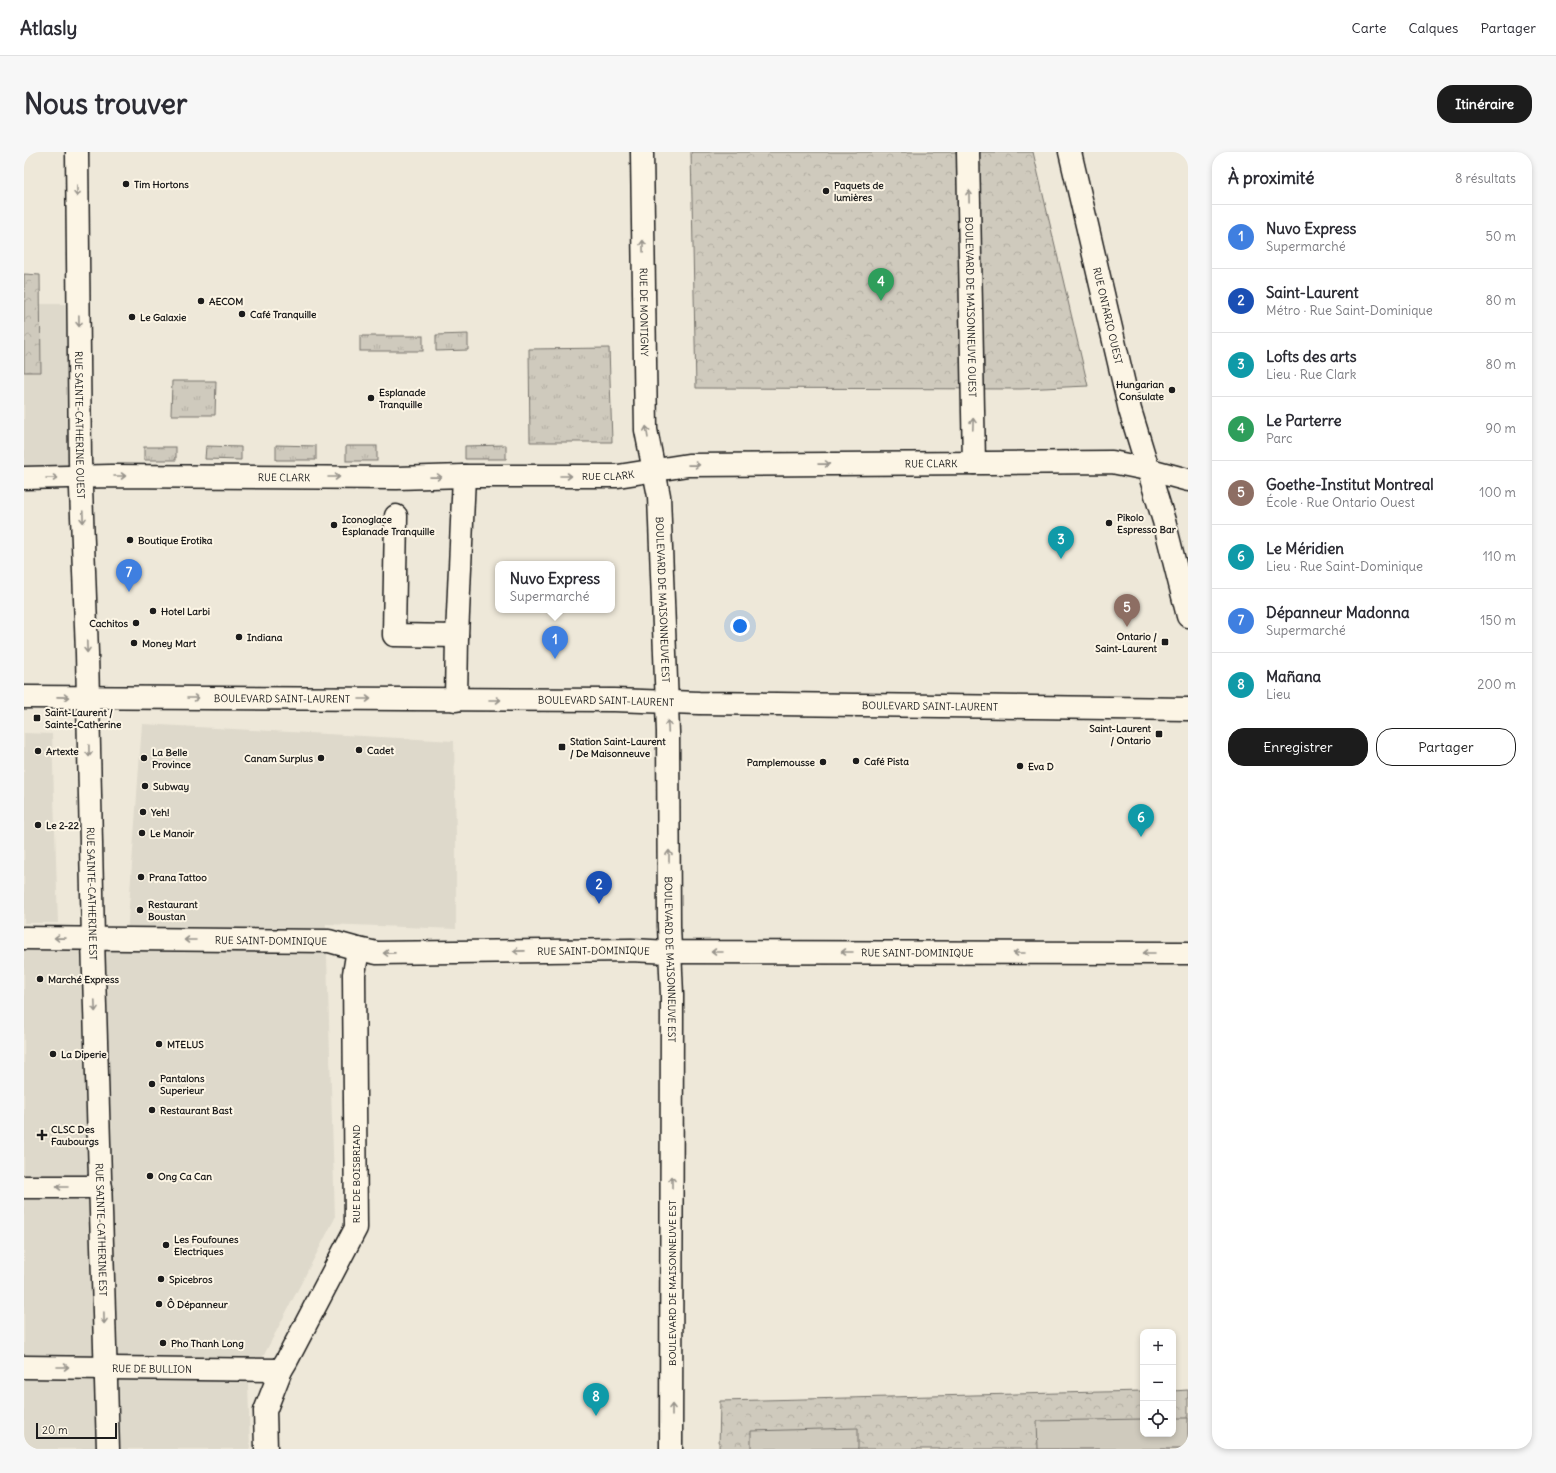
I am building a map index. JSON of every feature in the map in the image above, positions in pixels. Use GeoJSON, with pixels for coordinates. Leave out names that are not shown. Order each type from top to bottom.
{"type":"FeatureCollection","features":[{"type":"Feature","properties":{"kind":"street","name":"RUE SAINTE-CATHERINE OUEST"},"geometry":{"type":"LineString","coordinates":[[77,152],[81,478],[88,698]]}},
{"type":"Feature","properties":{"kind":"street","name":"RUE DE MONTIGNY"},"geometry":{"type":"LineString","coordinates":[[642,152],[646,430],[655,470]]}},
{"type":"Feature","properties":{"kind":"street","name":"BOULEVARD DE MAISONNEUVE OUEST"},"geometry":{"type":"LineString","coordinates":[[968,152],[974,463]]}},
{"type":"Feature","properties":{"kind":"street","name":"RUE ONTARIO OUEST"},"geometry":{"type":"LineString","coordinates":[[1070,152],[1130,410],[1164,521],[1188,616]]}},
{"type":"Feature","properties":{"kind":"street","name":"RUE CLARK"},"geometry":{"type":"LineString","coordinates":[[24,478],[81,478],[111,476],[396,478],[464,476],[618,476],[688,466],[1112,462],[1147,469],[1188,480]]}},
{"type":"Feature","properties":{"kind":"street","name":"BOULEVARD DE MAISONNEUVE EST"},"geometry":{"type":"LineString","coordinates":[[655,470],[659,496],[668,732],[670,952],[672,995],[672,1449]]}},
{"type":"Feature","properties":{"kind":"street"},"geometry":{"type":"LineString","coordinates":[[456,700],[457,636],[464,476]]}},
{"type":"Feature","properties":{"kind":"street"},"geometry":{"type":"LineString","coordinates":[[396,516],[394,635],[457,636]]}},
{"type":"Feature","properties":{"kind":"street","name":"BOULEVARD SAINT-LAURENT"},"geometry":{"type":"LineString","coordinates":[[24,697],[614,700],[666,702],[1188,708]]}},
{"type":"Feature","properties":{"kind":"street","name":"RUE SAINTE-CATHERINE EST"},"geometry":{"type":"LineString","coordinates":[[88,698],[93,939],[108,1449]]}},
{"type":"Feature","properties":{"kind":"street","name":"RUE SAINT-DOMINIQUE"},"geometry":{"type":"LineString","coordinates":[[24,938],[329,941],[377,953],[630,950],[670,952],[1188,953]]}},
{"type":"Feature","properties":{"kind":"street","name":"RUE DE BOISBRIAND"},"geometry":{"type":"LineString","coordinates":[[266,1449],[265,1411],[280,1370],[287,1360],[356,1228],[354,974],[358,949]]}},
{"type":"Feature","properties":{"kind":"street"},"geometry":{"type":"LineString","coordinates":[[24,1187],[101,1187]]}},
{"type":"Feature","properties":{"kind":"street","name":"RUE DE BULLION"},"geometry":{"type":"LineString","coordinates":[[24,1367],[280,1370]]}},
{"type":"Feature","properties":{"kind":"shaded area"},"geometry":{"type":"Polygon","coordinates":[[[24,304],[73,304],[73,470],[24,470],[24,304]]]}},
{"type":"Feature","properties":{"kind":"shaded area"},"geometry":{"type":"Polygon","coordinates":[[[142,724],[454,741],[456,929],[326,924],[335,1218],[264,1355],[248,1381],[250,1449],[24,1449],[24,943],[127,935],[142,724]]]}},
{"type":"Feature","properties":{"kind":"shaded area","name":"Le 2-22"},"geometry":{"type":"Polygon","coordinates":[[[24,733],[52,734],[58,923],[24,923],[24,733]]]}},
{"type":"Feature","properties":{"kind":"green space"},"geometry":{"type":"Polygon","coordinates":[[[691,152],[1033,152],[1088,386],[1021,389],[696,388],[691,152]]]}},
{"type":"Feature","properties":{"kind":"green space"},"geometry":{"type":"Polygon","coordinates":[[[24,274],[40,275],[41,372],[24,372],[24,274]]]}},
{"type":"Feature","properties":{"kind":"green space"},"geometry":{"type":"Polygon","coordinates":[[[468,334],[468,350],[436,351],[436,335],[468,334]]]}},
{"type":"Feature","properties":{"kind":"green space"},"geometry":{"type":"Polygon","coordinates":[[[360,336],[423,336],[423,351],[360,351],[360,336]]]}},
{"type":"Feature","properties":{"kind":"green space"},"geometry":{"type":"Polygon","coordinates":[[[609,348],[612,442],[530,442],[529,349],[609,348]]]}},
{"type":"Feature","properties":{"kind":"green space"},"geometry":{"type":"Polygon","coordinates":[[[172,381],[216,381],[215,415],[171,415],[172,381]]]}},
{"type":"Feature","properties":{"kind":"green space"},"geometry":{"type":"Polygon","coordinates":[[[276,445],[316,446],[316,460],[276,460],[276,445]]]}},
{"type":"Feature","properties":{"kind":"green space"},"geometry":{"type":"Polygon","coordinates":[[[506,445],[506,459],[465,459],[465,446],[506,445]]]}},
{"type":"Feature","properties":{"kind":"green space"},"geometry":{"type":"Polygon","coordinates":[[[206,446],[241,447],[241,460],[205,459],[206,446]]]}},
{"type":"Feature","properties":{"kind":"green space"},"geometry":{"type":"Polygon","coordinates":[[[346,446],[377,446],[377,461],[346,461],[346,446]]]}},
{"type":"Feature","properties":{"kind":"green space"},"geometry":{"type":"Polygon","coordinates":[[[144,447],[176,447],[176,460],[144,460],[144,447]]]}},
{"type":"Feature","properties":{"kind":"green space"},"geometry":{"type":"Polygon","coordinates":[[[1188,1390],[1188,1449],[719,1449],[720,1401],[1140,1391],[1140,1437],[1176,1437],[1176,1391],[1188,1390]]]}},
{"type":"Feature","properties":{"kind":"green space"},"geometry":{"type":"Polygon","coordinates":[[[1176,1418],[1188,1418],[1188,1449],[1038,1449],[1037,1421],[1140,1419],[1140,1437],[1176,1437],[1176,1418]]]}},
{"type":"Feature","properties":{"kind":"green space"},"geometry":{"type":"Polygon","coordinates":[[[858,1428],[858,1449],[751,1449],[751,1431],[858,1428]]]}},
{"type":"Feature","properties":{"kind":"place","name":"Tim Hortons"},"geometry":{"type":"Point","coordinates":[126,184]}},
{"type":"Feature","properties":{"kind":"place","name":"Paquets de lumières"},"geometry":{"type":"Point","coordinates":[826,191]}},
{"type":"Feature","properties":{"kind":"place","name":"AECOM"},"geometry":{"type":"Point","coordinates":[201,301]}},
{"type":"Feature","properties":{"kind":"place","name":"Le Parterre"},"geometry":{"type":"Point","coordinates":[881,301]}},
{"type":"Feature","properties":{"kind":"place","name":"Café Tranquille"},"geometry":{"type":"Point","coordinates":[242,314]}},
{"type":"Feature","properties":{"kind":"place","name":"Le Galaxie"},"geometry":{"type":"Point","coordinates":[132,317]}},
{"type":"Feature","properties":{"kind":"place","name":"Hungarian Consulate"},"geometry":{"type":"Point","coordinates":[1172,390]}},
{"type":"Feature","properties":{"kind":"place","name":"Esplanade Tranquille"},"geometry":{"type":"Point","coordinates":[371,398]}},
{"type":"Feature","properties":{"kind":"place","name":"Pikolo Espresso Bar"},"geometry":{"type":"Point","coordinates":[1109,523]}},
{"type":"Feature","properties":{"kind":"place","name":"Iconoglace Esplanade Tranquille"},"geometry":{"type":"Point","coordinates":[334,525]}},
{"type":"Feature","properties":{"kind":"place","name":"Boutique Erotika"},"geometry":{"type":"Point","coordinates":[130,540]}},
{"type":"Feature","properties":{"kind":"place","name":"Lofts des arts"},"geometry":{"type":"Point","coordinates":[1061,559]}},
{"type":"Feature","properties":{"kind":"place","name":"Dépanneur Madonna"},"geometry":{"type":"Point","coordinates":[129,592]}},
{"type":"Feature","properties":{"kind":"place","name":"Hotel Larbi"},"geometry":{"type":"Point","coordinates":[153,611]}},
{"type":"Feature","properties":{"kind":"place","name":"Cachitos"},"geometry":{"type":"Point","coordinates":[136,623]}},
{"type":"Feature","properties":{"kind":"place","name":"Goethe-Institut Montreal"},"geometry":{"type":"Point","coordinates":[1127,627]}},
{"type":"Feature","properties":{"kind":"place","name":"Indiana"},"geometry":{"type":"Point","coordinates":[239,637]}},
{"type":"Feature","properties":{"kind":"place","name":"Ontario / Saint-Laurent"},"geometry":{"type":"Point","coordinates":[1165,642]}},
{"type":"Feature","properties":{"kind":"place","name":"Money Mart"},"geometry":{"type":"Point","coordinates":[134,643]}},
{"type":"Feature","properties":{"kind":"place","name":"Nuvo Express"},"geometry":{"type":"Point","coordinates":[555,659]}},
{"type":"Feature","properties":{"kind":"place","name":"Saint-Laurent / Sainte-Catherine"},"geometry":{"type":"Point","coordinates":[37,718]}},
{"type":"Feature","properties":{"kind":"place","name":"Saint-Laurent / Ontario"},"geometry":{"type":"Point","coordinates":[1159,734]}},
{"type":"Feature","properties":{"kind":"place","name":"Station Saint-Laurent / De Maisonneuve"},"geometry":{"type":"Point","coordinates":[562,747]}},
{"type":"Feature","properties":{"kind":"place","name":"Cadet"},"geometry":{"type":"Point","coordinates":[359,750]}},
{"type":"Feature","properties":{"kind":"place","name":"Artexte"},"geometry":{"type":"Point","coordinates":[38,751]}},
{"type":"Feature","properties":{"kind":"place","name":"La Belle Province"},"geometry":{"type":"Point","coordinates":[144,758]}},
{"type":"Feature","properties":{"kind":"place","name":"Canam Surplus"},"geometry":{"type":"Point","coordinates":[321,758]}},
{"type":"Feature","properties":{"kind":"place","name":"Café Pista"},"geometry":{"type":"Point","coordinates":[856,761]}},
{"type":"Feature","properties":{"kind":"place","name":"Pamplemousse"},"geometry":{"type":"Point","coordinates":[823,762]}},
{"type":"Feature","properties":{"kind":"place","name":"Eva D"},"geometry":{"type":"Point","coordinates":[1020,766]}},
{"type":"Feature","properties":{"kind":"place","name":"Subway"},"geometry":{"type":"Point","coordinates":[145,786]}},
{"type":"Feature","properties":{"kind":"place","name":"Yeh!"},"geometry":{"type":"Point","coordinates":[143,812]}},
{"type":"Feature","properties":{"kind":"place","name":"Le 2-22"},"geometry":{"type":"Point","coordinates":[38,825]}},
{"type":"Feature","properties":{"kind":"place","name":"Le Manoir"},"geometry":{"type":"Point","coordinates":[142,833]}},
{"type":"Feature","properties":{"kind":"place","name":"Le Méridien"},"geometry":{"type":"Point","coordinates":[1141,837]}},
{"type":"Feature","properties":{"kind":"place","name":"Prana Tattoo"},"geometry":{"type":"Point","coordinates":[141,877]}},
{"type":"Feature","properties":{"kind":"place","name":"Saint-Laurent"},"geometry":{"type":"Point","coordinates":[599,904]}},
{"type":"Feature","properties":{"kind":"place","name":"Restaurant Boustan"},"geometry":{"type":"Point","coordinates":[140,910]}},
{"type":"Feature","properties":{"kind":"place","name":"Marché Express"},"geometry":{"type":"Point","coordinates":[40,979]}},
{"type":"Feature","properties":{"kind":"place","name":"MTELUS"},"geometry":{"type":"Point","coordinates":[159,1044]}},
{"type":"Feature","properties":{"kind":"place","name":"La Diperie"},"geometry":{"type":"Point","coordinates":[53,1054]}},
{"type":"Feature","properties":{"kind":"place","name":"Pantalons Superieur"},"geometry":{"type":"Point","coordinates":[152,1084]}},
{"type":"Feature","properties":{"kind":"place","name":"Restaurant Bast"},"geometry":{"type":"Point","coordinates":[152,1110]}},
{"type":"Feature","properties":{"kind":"place","name":"CLSC Des Faubourgs"},"geometry":{"type":"Point","coordinates":[42,1135]}},
{"type":"Feature","properties":{"kind":"place","name":"Ong Ca Can"},"geometry":{"type":"Point","coordinates":[150,1176]}},
{"type":"Feature","properties":{"kind":"place","name":"Les Foufounes Electriques"},"geometry":{"type":"Point","coordinates":[166,1245]}},
{"type":"Feature","properties":{"kind":"place","name":"Spicebros"},"geometry":{"type":"Point","coordinates":[161,1279]}},
{"type":"Feature","properties":{"kind":"place","name":"Ô Dépanneur"},"geometry":{"type":"Point","coordinates":[159,1304]}},
{"type":"Feature","properties":{"kind":"place","name":"Pho Thanh Long"},"geometry":{"type":"Point","coordinates":[163,1343]}},
{"type":"Feature","properties":{"kind":"place","name":"Mañana"},"geometry":{"type":"Point","coordinates":[596,1416]}}]}
